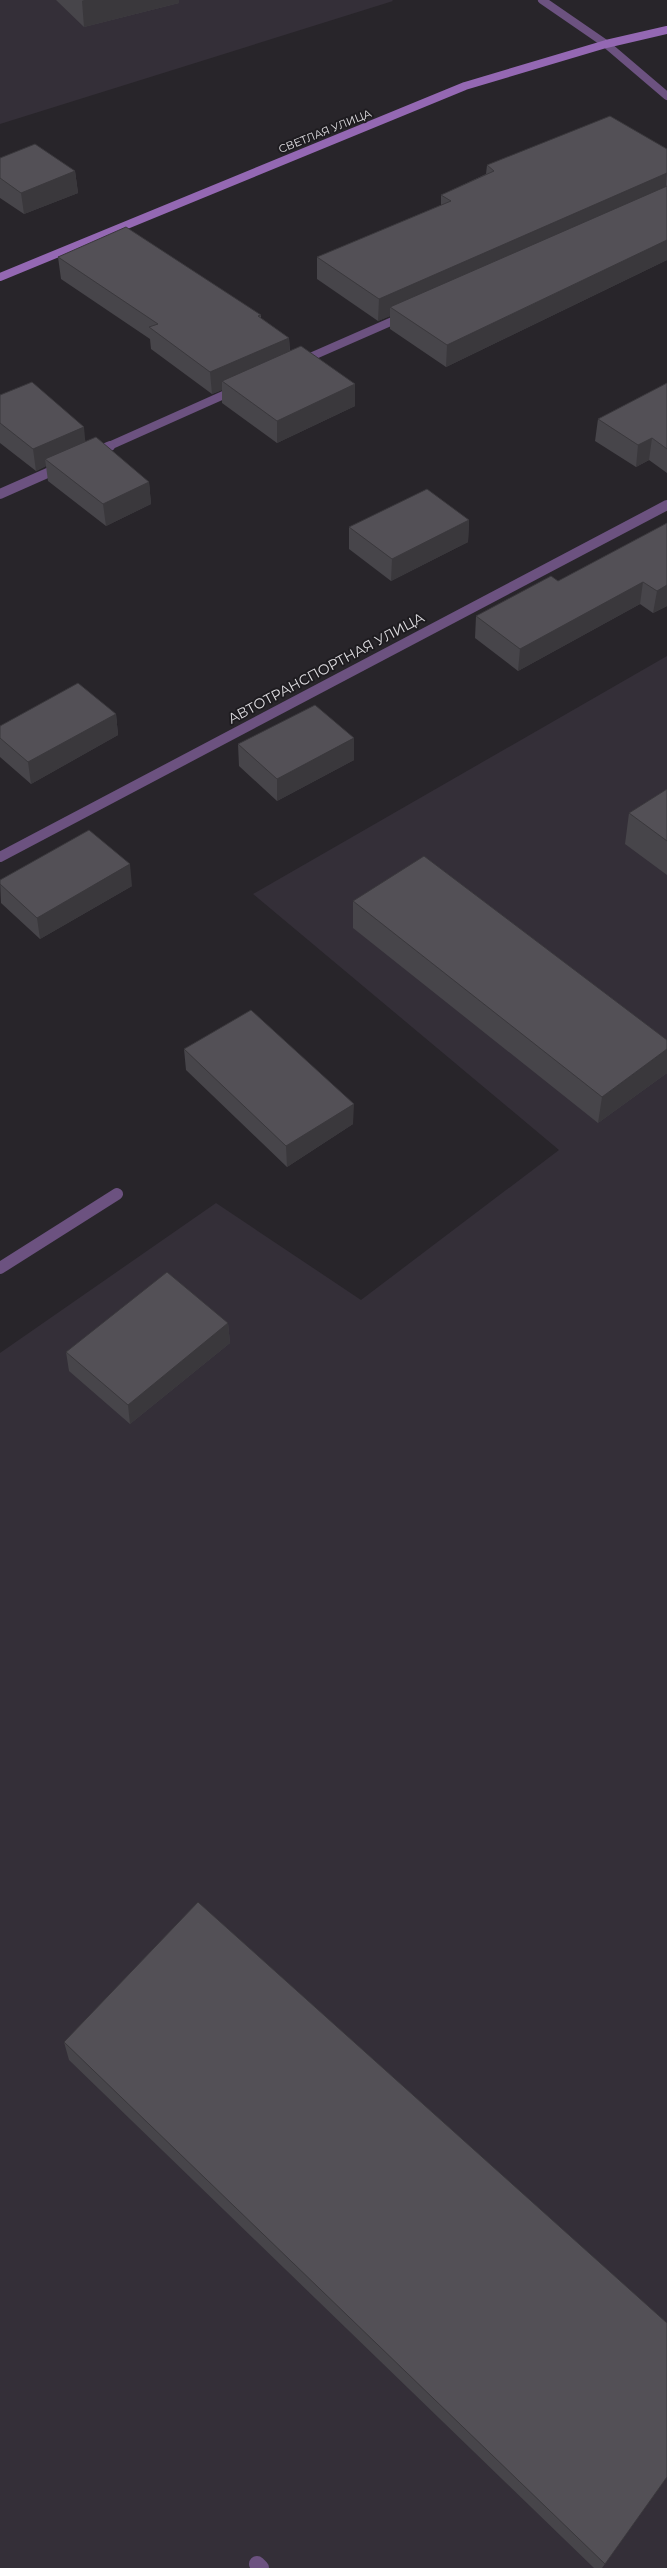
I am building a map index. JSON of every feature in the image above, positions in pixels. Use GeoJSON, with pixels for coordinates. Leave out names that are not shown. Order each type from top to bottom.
{"type":"FeatureCollection","features":[{"type":"Feature","properties":{"kind":"street"},"geometry":{"type":"LineString","coordinates":[[542,0],[606,44],[667,96]]}},
{"type":"Feature","properties":{"kind":"street","name":"СВЕТЛАЯ УЛИЦА"},"geometry":{"type":"LineString","coordinates":[[0,276],[465,86],[606,44],[667,30]]}},
{"type":"Feature","properties":{"kind":"street"},"geometry":{"type":"LineString","coordinates":[[292,365],[411,312]]}},
{"type":"Feature","properties":{"kind":"street"},"geometry":{"type":"LineString","coordinates":[[82,457],[247,385]]}},
{"type":"Feature","properties":{"kind":"street"},"geometry":{"type":"LineString","coordinates":[[0,494],[73,461]]}},
{"type":"Feature","properties":{"kind":"street","name":"АВТОТРАНСПОРТНАЯ УЛИЦА"},"geometry":{"type":"LineString","coordinates":[[0,857],[667,505]]}},
{"type":"Feature","properties":{"kind":"street"},"geometry":{"type":"LineString","coordinates":[[0,1268],[117,1194]]}},
{"type":"Feature","properties":{"kind":"shaded area"},"geometry":{"type":"Polygon","coordinates":[[[0,0],[392,0],[393,1],[0,124],[0,0]]]}},
{"type":"Feature","properties":{"kind":"shaded area"},"geometry":{"type":"Polygon","coordinates":[[[667,656],[667,2568],[0,2568],[0,1353],[216,1203],[361,1300],[559,1150],[253,894],[667,656]]]}},
{"type":"Feature","properties":{"kind":"building"},"geometry":{"type":"Polygon","coordinates":[[[610,116],[667,149],[667,173],[379,299],[317,257],[451,201],[441,195],[494,171],[487,165],[610,116]]]}},
{"type":"Feature","properties":{"kind":"building"},"geometry":{"type":"Polygon","coordinates":[[[35,144],[75,171],[21,193],[0,178],[0,158],[35,144]]]}},
{"type":"Feature","properties":{"kind":"building"},"geometry":{"type":"Polygon","coordinates":[[[667,186],[667,240],[447,345],[390,307],[667,186]]]}},
{"type":"Feature","properties":{"kind":"building"},"geometry":{"type":"Polygon","coordinates":[[[126,227],[261,315],[258,316],[289,338],[210,372],[149,327],[158,324],[58,257],[126,227]]]}},
{"type":"Feature","properties":{"kind":"building"},"geometry":{"type":"Polygon","coordinates":[[[301,346],[355,384],[277,421],[222,381],[301,346]]]}},
{"type":"Feature","properties":{"kind":"building"},"geometry":{"type":"Polygon","coordinates":[[[32,382],[84,427],[33,449],[0,423],[0,395],[32,382]]]}},
{"type":"Feature","properties":{"kind":"building"},"geometry":{"type":"Polygon","coordinates":[[[667,383],[667,449],[652,438],[638,445],[598,419],[667,383]]]}},
{"type":"Feature","properties":{"kind":"building"},"geometry":{"type":"Polygon","coordinates":[[[96,437],[149,482],[103,504],[45,459],[96,437]]]}},
{"type":"Feature","properties":{"kind":"building"},"geometry":{"type":"Polygon","coordinates":[[[427,489],[469,520],[392,559],[349,527],[427,489]]]}},
{"type":"Feature","properties":{"kind":"building"},"geometry":{"type":"Polygon","coordinates":[[[667,523],[667,585],[657,591],[643,582],[520,649],[476,616],[551,576],[558,581],[667,523]]]}},
{"type":"Feature","properties":{"kind":"building"},"geometry":{"type":"Polygon","coordinates":[[[78,683],[116,714],[28,762],[0,738],[0,726],[78,683]]]}},
{"type":"Feature","properties":{"kind":"building"},"geometry":{"type":"Polygon","coordinates":[[[315,705],[354,738],[277,779],[238,744],[315,705]]]}},
{"type":"Feature","properties":{"kind":"building"},"geometry":{"type":"Polygon","coordinates":[[[667,789],[667,841],[629,813],[667,789]]]}},
{"type":"Feature","properties":{"kind":"building"},"geometry":{"type":"Polygon","coordinates":[[[89,830],[130,864],[37,918],[0,884],[0,880],[89,830]]]}},
{"type":"Feature","properties":{"kind":"building"},"geometry":{"type":"Polygon","coordinates":[[[424,856],[667,1040],[667,1049],[602,1097],[353,901],[424,856]]]}},
{"type":"Feature","properties":{"kind":"building"},"geometry":{"type":"Polygon","coordinates":[[[251,1010],[354,1104],[286,1146],[184,1049],[251,1010]]]}},
{"type":"Feature","properties":{"kind":"building"},"geometry":{"type":"Polygon","coordinates":[[[167,1272],[228,1323],[128,1405],[66,1352],[167,1272]]]}},
{"type":"Feature","properties":{"kind":"building"},"geometry":{"type":"Polygon","coordinates":[[[198,1902],[667,2323],[667,2477],[605,2564],[64,2042],[198,1902]]]}}]}
